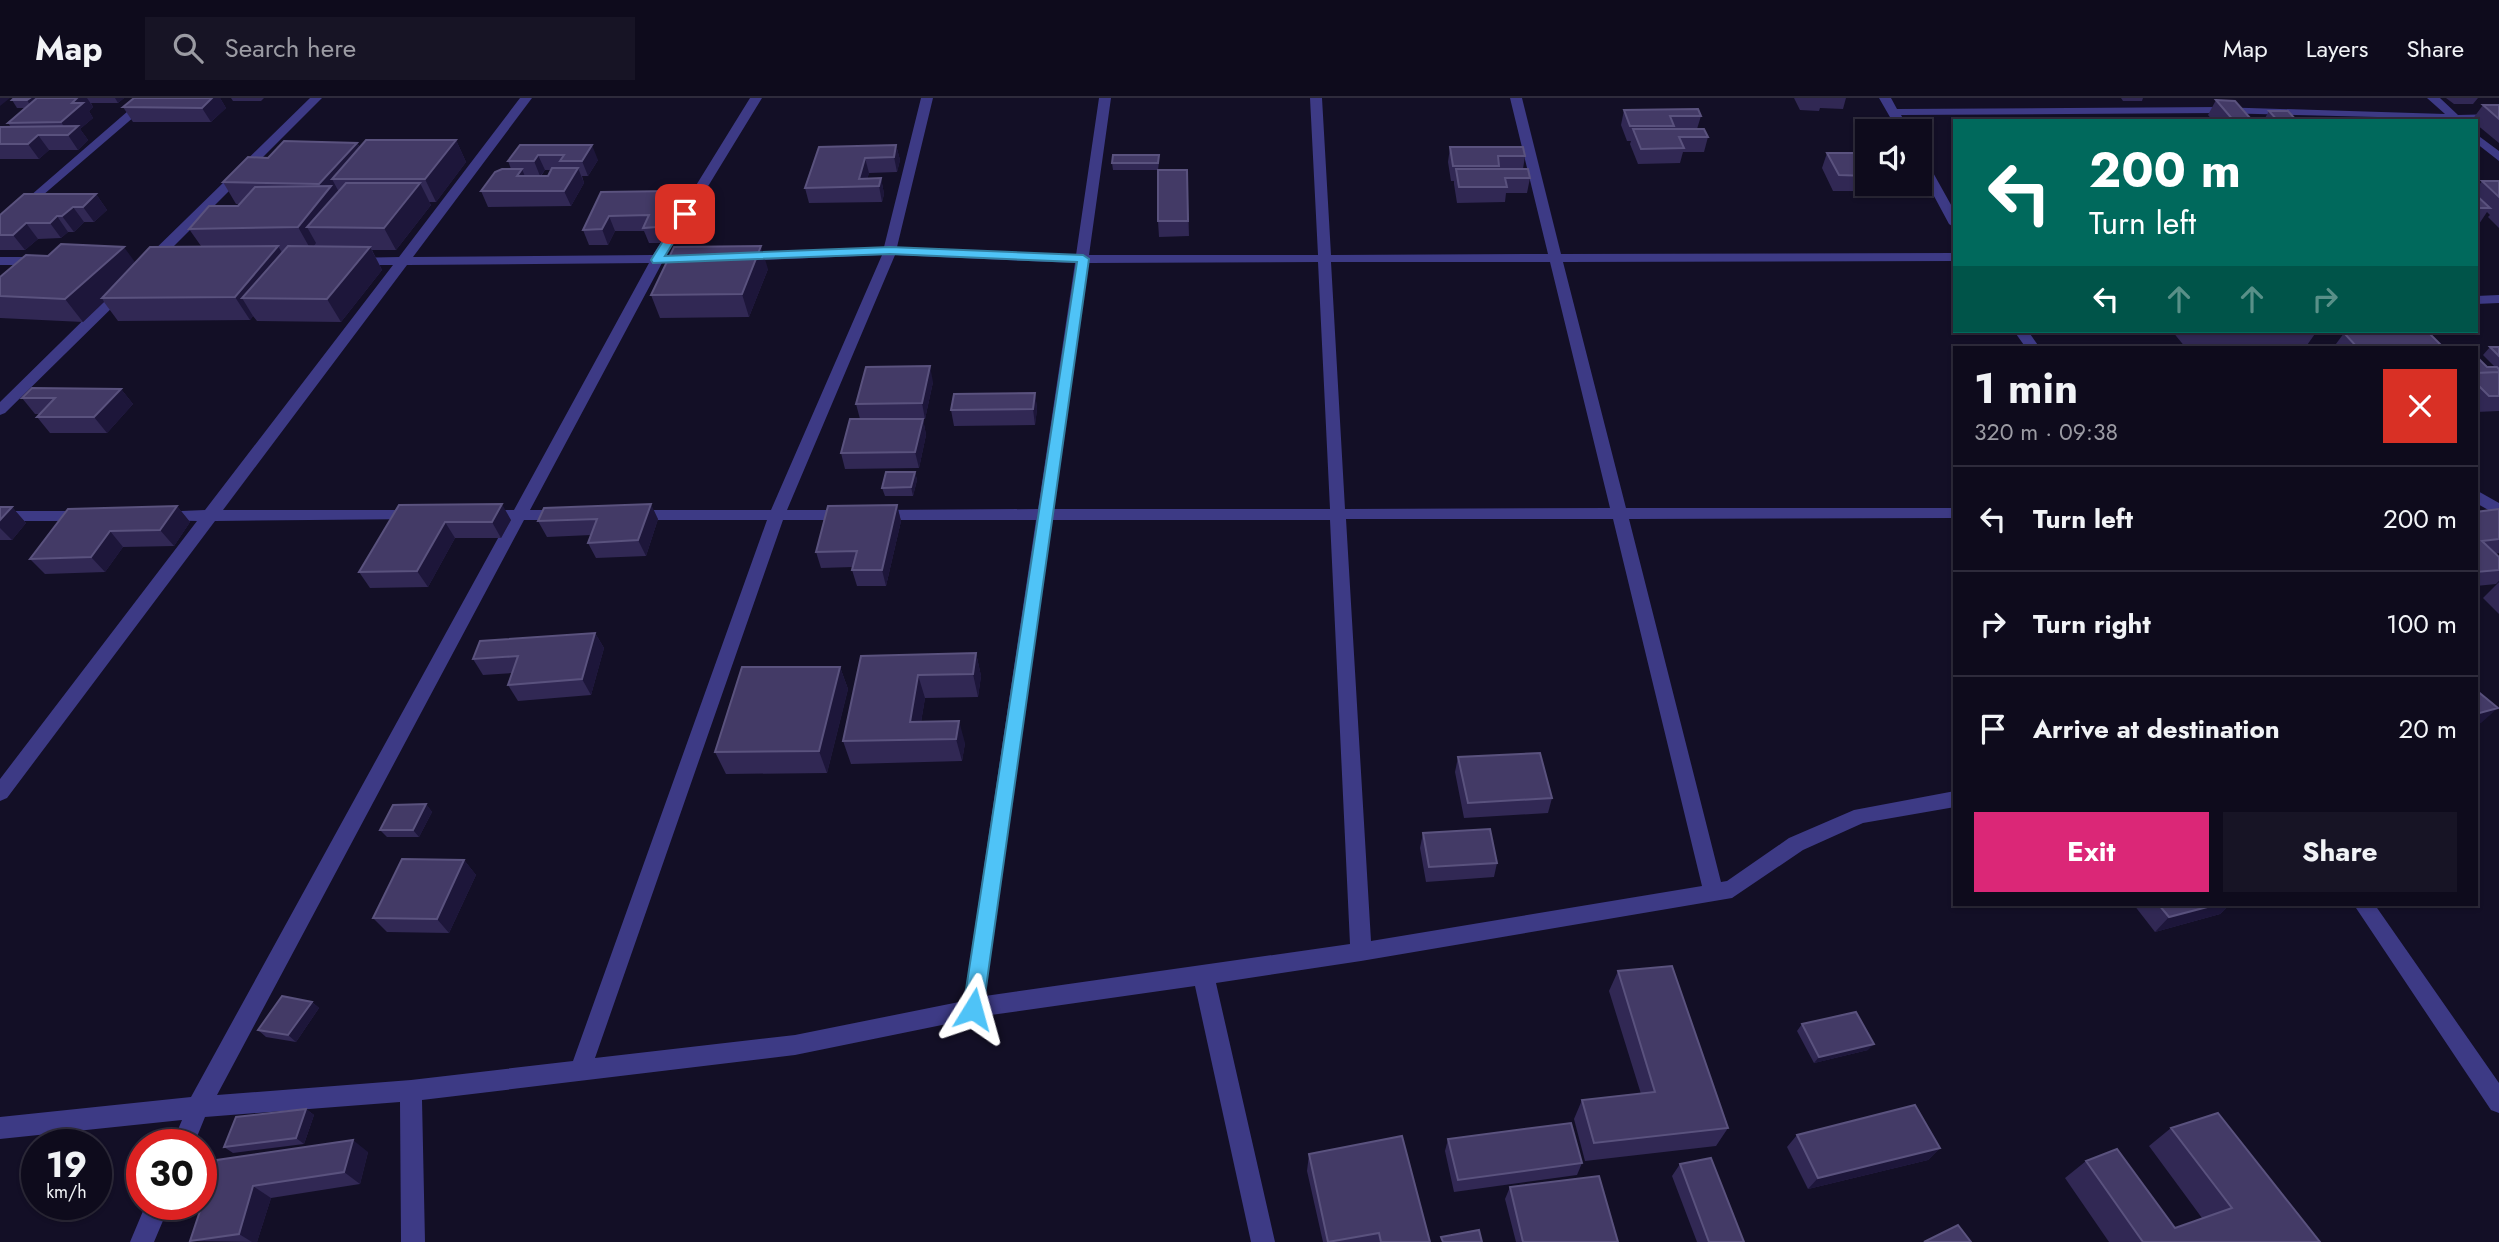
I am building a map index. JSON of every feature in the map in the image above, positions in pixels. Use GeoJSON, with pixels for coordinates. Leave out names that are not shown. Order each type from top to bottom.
{"type":"FeatureCollection","features":[{"type":"Feature","properties":{"kind":"street"},"geometry":{"type":"LineString","coordinates":[[0,228],[150,98]]}},
{"type":"Feature","properties":{"kind":"street"},"geometry":{"type":"LineString","coordinates":[[0,410],[140,268],[316,98]]}},
{"type":"Feature","properties":{"kind":"street"},"geometry":{"type":"LineString","coordinates":[[0,793],[526,98]]}},
{"type":"Feature","properties":{"kind":"street"},"geometry":{"type":"LineString","coordinates":[[189,1129],[198,1107],[657,260],[756,98]]}},
{"type":"Feature","properties":{"kind":"street"},"geometry":{"type":"LineString","coordinates":[[580,1071],[777,515],[890,251],[927,98]]}},
{"type":"Feature","properties":{"kind":"street"},"geometry":{"type":"LineString","coordinates":[[973,1009],[1105,98]]}},
{"type":"Feature","properties":{"kind":"street"},"geometry":{"type":"LineString","coordinates":[[1316,98],[1361,952]]}},
{"type":"Feature","properties":{"kind":"street"},"geometry":{"type":"LineString","coordinates":[[1516,98],[1714,893]]}},
{"type":"Feature","properties":{"kind":"street"},"geometry":{"type":"LineString","coordinates":[[1885,98],[1898,119]]}},
{"type":"Feature","properties":{"kind":"street"},"geometry":{"type":"LineString","coordinates":[[2107,98],[2123,117]]}},
{"type":"Feature","properties":{"kind":"street"},"geometry":{"type":"LineString","coordinates":[[2433,98],[2457,119]]}},
{"type":"Feature","properties":{"kind":"street"},"geometry":{"type":"LineString","coordinates":[[1894,112],[2123,117],[2217,110],[2434,119]]}},
{"type":"Feature","properties":{"kind":"street"},"geometry":{"type":"LineString","coordinates":[[2472,119],[2499,117]]}},
{"type":"Feature","properties":{"kind":"street"},"geometry":{"type":"LineString","coordinates":[[2478,138],[2499,157]]}},
{"type":"Feature","properties":{"kind":"street"},"geometry":{"type":"LineString","coordinates":[[1932,182],[1953,220]]}},
{"type":"Feature","properties":{"kind":"street"},"geometry":{"type":"LineString","coordinates":[[337,261],[657,260],[890,251],[1083,259],[1953,257]]}},
{"type":"Feature","properties":{"kind":"street"},"geometry":{"type":"LineString","coordinates":[[0,261],[55,261]]}},
{"type":"Feature","properties":{"kind":"street"},"geometry":{"type":"LineString","coordinates":[[140,268],[177,261]]}},
{"type":"Feature","properties":{"kind":"street"},"geometry":{"type":"LineString","coordinates":[[2478,300],[2499,299]]}},
{"type":"Feature","properties":{"kind":"street"},"geometry":{"type":"LineString","coordinates":[[2478,496],[2499,511]]}},
{"type":"Feature","properties":{"kind":"street"},"geometry":{"type":"LineString","coordinates":[[614,515],[1953,513]]}},
{"type":"Feature","properties":{"kind":"street"},"geometry":{"type":"LineString","coordinates":[[140,516],[438,515]]}},
{"type":"Feature","properties":{"kind":"street"},"geometry":{"type":"LineString","coordinates":[[465,515],[586,515]]}},
{"type":"Feature","properties":{"kind":"street"},"geometry":{"type":"LineString","coordinates":[[0,516],[98,516]]}},
{"type":"Feature","properties":{"kind":"street"},"geometry":{"type":"LineString","coordinates":[[0,1128],[198,1107],[411,1091],[795,1045],[973,1009],[1203,973],[1361,952],[1714,893],[1732,889],[1796,844],[1861,816],[1953,799]]}},
{"type":"Feature","properties":{"kind":"street"},"geometry":{"type":"LineString","coordinates":[[2365,906],[2499,1101]]}},
{"type":"Feature","properties":{"kind":"street"},"geometry":{"type":"LineString","coordinates":[[1203,973],[1263,1242]]}},
{"type":"Feature","properties":{"kind":"street"},"geometry":{"type":"LineString","coordinates":[[411,1091],[412,1242]]}},
{"type":"Feature","properties":{"kind":"street"},"geometry":{"type":"LineString","coordinates":[[142,1242],[151,1220]]}},
{"type":"Feature","properties":{"kind":"building"},"geometry":{"type":"Polygon","coordinates":[[[14,98],[30,98],[12,100],[14,98]]]}},
{"type":"Feature","properties":{"kind":"building"},"geometry":{"type":"Polygon","coordinates":[[[37,98],[77,98],[72,103],[83,103],[61,122],[8,123],[37,98]]]}},
{"type":"Feature","properties":{"kind":"building"},"geometry":{"type":"Polygon","coordinates":[[[134,98],[212,98],[202,108],[123,107],[134,98]]]}},
{"type":"Feature","properties":{"kind":"building"},"geometry":{"type":"Polygon","coordinates":[[[2216,100],[2235,101],[2250,118],[2269,119],[2232,119],[2216,100]]]}},
{"type":"Feature","properties":{"kind":"building"},"geometry":{"type":"Polygon","coordinates":[[[2483,105],[2499,105],[2499,119],[2483,105]]]}},
{"type":"Feature","properties":{"kind":"building"},"geometry":{"type":"Polygon","coordinates":[[[1698,109],[1701,116],[1670,116],[1674,126],[1630,126],[1624,110],[1698,109]]]}},
{"type":"Feature","properties":{"kind":"building"},"geometry":{"type":"Polygon","coordinates":[[[2269,111],[2288,111],[2295,119],[2276,119],[2269,111]]]}},
{"type":"Feature","properties":{"kind":"building"},"geometry":{"type":"Polygon","coordinates":[[[78,126],[68,135],[38,135],[28,144],[0,144],[0,127],[78,126]]]}},
{"type":"Feature","properties":{"kind":"building"},"geometry":{"type":"Polygon","coordinates":[[[1633,129],[1704,129],[1708,137],[1679,137],[1684,148],[1641,149],[1633,129]]]}},
{"type":"Feature","properties":{"kind":"building"},"geometry":{"type":"Polygon","coordinates":[[[366,140],[456,140],[425,179],[332,179],[366,140]]]}},
{"type":"Feature","properties":{"kind":"building"},"geometry":{"type":"Polygon","coordinates":[[[284,141],[357,143],[319,184],[223,182],[248,157],[268,158],[284,141]]]}},
{"type":"Feature","properties":{"kind":"building"},"geometry":{"type":"Polygon","coordinates":[[[520,145],[592,145],[582,161],[560,161],[564,155],[538,155],[534,161],[508,161],[520,145]]]}},
{"type":"Feature","properties":{"kind":"building"},"geometry":{"type":"Polygon","coordinates":[[[896,145],[894,157],[865,158],[859,179],[881,178],[879,186],[805,188],[819,147],[896,145]]]}},
{"type":"Feature","properties":{"kind":"building"},"geometry":{"type":"Polygon","coordinates":[[[1450,147],[1523,147],[1525,156],[1498,156],[1499,166],[1453,166],[1450,147]]]}},
{"type":"Feature","properties":{"kind":"building"},"geometry":{"type":"Polygon","coordinates":[[[1827,153],[1855,153],[1855,176],[1839,175],[1827,153]]]}},
{"type":"Feature","properties":{"kind":"building"},"geometry":{"type":"Polygon","coordinates":[[[1113,155],[1159,155],[1158,163],[1112,163],[1113,155]]]}},
{"type":"Feature","properties":{"kind":"building"},"geometry":{"type":"Polygon","coordinates":[[[552,168],[578,168],[564,191],[481,191],[495,172],[502,169],[522,169],[517,176],[548,176],[552,168]]]}},
{"type":"Feature","properties":{"kind":"building"},"geometry":{"type":"Polygon","coordinates":[[[1456,169],[1528,169],[1530,178],[1505,178],[1507,187],[1459,187],[1456,169]]]}},
{"type":"Feature","properties":{"kind":"building"},"geometry":{"type":"Polygon","coordinates":[[[1158,170],[1187,170],[1188,221],[1158,221],[1158,170]]]}},
{"type":"Feature","properties":{"kind":"building"},"geometry":{"type":"Polygon","coordinates":[[[2482,181],[2499,181],[2499,197],[2482,181]]]}},
{"type":"Feature","properties":{"kind":"building"},"geometry":{"type":"Polygon","coordinates":[[[346,183],[420,183],[384,228],[307,227],[346,183]]]}},
{"type":"Feature","properties":{"kind":"building"},"geometry":{"type":"Polygon","coordinates":[[[331,186],[298,227],[189,229],[209,206],[238,206],[255,187],[331,186]]]}},
{"type":"Feature","properties":{"kind":"building"},"geometry":{"type":"Polygon","coordinates":[[[672,191],[656,227],[643,228],[649,215],[609,216],[602,229],[583,230],[601,192],[672,191]]]}},
{"type":"Feature","properties":{"kind":"building"},"geometry":{"type":"Polygon","coordinates":[[[24,194],[96,194],[83,207],[73,207],[50,223],[26,223],[13,235],[0,235],[0,215],[24,194]]]}},
{"type":"Feature","properties":{"kind":"building"},"geometry":{"type":"Polygon","coordinates":[[[2478,197],[2490,208],[2478,208],[2478,197]]]}},
{"type":"Feature","properties":{"kind":"building"},"geometry":{"type":"Polygon","coordinates":[[[61,244],[124,247],[65,299],[0,296],[0,277],[26,255],[48,256],[61,244]]]}},
{"type":"Feature","properties":{"kind":"building"},"geometry":{"type":"Polygon","coordinates":[[[278,246],[235,297],[102,298],[150,247],[278,246]]]}},
{"type":"Feature","properties":{"kind":"building"},"geometry":{"type":"Polygon","coordinates":[[[288,246],[370,247],[327,299],[242,298],[288,246]]]}},
{"type":"Feature","properties":{"kind":"building"},"geometry":{"type":"Polygon","coordinates":[[[761,246],[742,294],[651,295],[674,247],[761,246]]]}},
{"type":"Feature","properties":{"kind":"building"},"geometry":{"type":"Polygon","coordinates":[[[2344,333],[2429,333],[2442,346],[2356,346],[2344,333]]]}},
{"type":"Feature","properties":{"kind":"building"},"geometry":{"type":"Polygon","coordinates":[[[2490,347],[2499,347],[2499,356],[2490,347]]]}},
{"type":"Feature","properties":{"kind":"building"},"geometry":{"type":"Polygon","coordinates":[[[2478,358],[2487,367],[2497,367],[2499,372],[2478,373],[2478,358]]]}},
{"type":"Feature","properties":{"kind":"building"},"geometry":{"type":"Polygon","coordinates":[[[930,366],[922,403],[856,404],[866,367],[930,366]]]}},
{"type":"Feature","properties":{"kind":"building"},"geometry":{"type":"Polygon","coordinates":[[[2499,372],[2499,396],[2489,396],[2478,385],[2478,373],[2499,372]]]}},
{"type":"Feature","properties":{"kind":"building"},"geometry":{"type":"Polygon","coordinates":[[[32,388],[121,389],[94,417],[37,417],[55,398],[22,398],[32,388]]]}},
{"type":"Feature","properties":{"kind":"building"},"geometry":{"type":"Polygon","coordinates":[[[1035,393],[1033,409],[951,410],[954,394],[1035,393]]]}},
{"type":"Feature","properties":{"kind":"building"},"geometry":{"type":"Polygon","coordinates":[[[850,419],[923,419],[915,452],[841,453],[850,419]]]}},
{"type":"Feature","properties":{"kind":"building"},"geometry":{"type":"Polygon","coordinates":[[[886,472],[915,472],[911,487],[882,488],[886,472]]]}},
{"type":"Feature","properties":{"kind":"building"},"geometry":{"type":"Polygon","coordinates":[[[502,504],[492,522],[445,522],[417,571],[359,572],[399,505],[502,504]]]}},
{"type":"Feature","properties":{"kind":"building"},"geometry":{"type":"Polygon","coordinates":[[[651,504],[638,540],[588,543],[597,519],[538,521],[544,508],[651,504]]]}},
{"type":"Feature","properties":{"kind":"building"},"geometry":{"type":"Polygon","coordinates":[[[897,505],[882,570],[852,570],[857,551],[816,552],[828,506],[897,505]]]}},
{"type":"Feature","properties":{"kind":"building"},"geometry":{"type":"Polygon","coordinates":[[[177,506],[160,530],[110,531],[91,557],[30,559],[68,509],[177,506]]]}},
{"type":"Feature","properties":{"kind":"building"},"geometry":{"type":"Polygon","coordinates":[[[0,507],[12,507],[0,520],[0,507]]]}},
{"type":"Feature","properties":{"kind":"building"},"geometry":{"type":"Polygon","coordinates":[[[2499,509],[2499,539],[2482,541],[2499,557],[2499,570],[2478,572],[2478,512],[2499,509]]]}},
{"type":"Feature","properties":{"kind":"building"},"geometry":{"type":"Polygon","coordinates":[[[595,633],[582,679],[508,685],[518,656],[473,659],[480,641],[595,633]]]}},
{"type":"Feature","properties":{"kind":"building"},"geometry":{"type":"Polygon","coordinates":[[[976,653],[973,674],[918,675],[910,722],[959,721],[956,739],[843,741],[861,656],[976,653]]]}},
{"type":"Feature","properties":{"kind":"building"},"geometry":{"type":"Polygon","coordinates":[[[742,667],[840,667],[819,751],[715,752],[742,667]]]}},
{"type":"Feature","properties":{"kind":"building"},"geometry":{"type":"Polygon","coordinates":[[[2478,692],[2498,708],[2478,713],[2478,692]]]}},
{"type":"Feature","properties":{"kind":"building"},"geometry":{"type":"Polygon","coordinates":[[[1540,753],[1552,798],[1468,803],[1458,757],[1540,753]]]}},
{"type":"Feature","properties":{"kind":"building"},"geometry":{"type":"Polygon","coordinates":[[[426,804],[413,830],[380,830],[393,805],[426,804]]]}},
{"type":"Feature","properties":{"kind":"building"},"geometry":{"type":"Polygon","coordinates":[[[1490,829],[1497,863],[1429,867],[1423,833],[1490,829]]]}},
{"type":"Feature","properties":{"kind":"building"},"geometry":{"type":"Polygon","coordinates":[[[402,859],[464,860],[437,919],[373,918],[402,859]]]}},
{"type":"Feature","properties":{"kind":"building"},"geometry":{"type":"Polygon","coordinates":[[[2160,906],[2211,906],[2169,917],[2160,906]]]}},
{"type":"Feature","properties":{"kind":"building"},"geometry":{"type":"Polygon","coordinates":[[[1672,966],[1728,1128],[1594,1143],[1582,1100],[1655,1092],[1618,971],[1672,966]]]}},
{"type":"Feature","properties":{"kind":"building"},"geometry":{"type":"Polygon","coordinates":[[[282,996],[312,1002],[288,1035],[258,1030],[282,996]]]}},
{"type":"Feature","properties":{"kind":"building"},"geometry":{"type":"Polygon","coordinates":[[[1856,1012],[1874,1044],[1819,1057],[1802,1024],[1856,1012]]]}},
{"type":"Feature","properties":{"kind":"building"},"geometry":{"type":"Polygon","coordinates":[[[1915,1105],[1940,1148],[1818,1178],[1797,1135],[1915,1105]]]}},
{"type":"Feature","properties":{"kind":"building"},"geometry":{"type":"Polygon","coordinates":[[[306,1109],[296,1138],[224,1147],[236,1117],[306,1109]]]}},
{"type":"Feature","properties":{"kind":"building"},"geometry":{"type":"Polygon","coordinates":[[[2218,1113],[2320,1242],[2143,1242],[2086,1161],[2117,1149],[2175,1228],[2232,1208],[2171,1128],[2218,1113]]]}},
{"type":"Feature","properties":{"kind":"building"},"geometry":{"type":"Polygon","coordinates":[[[1571,1123],[1582,1163],[1458,1180],[1448,1139],[1571,1123]]]}},
{"type":"Feature","properties":{"kind":"building"},"geometry":{"type":"Polygon","coordinates":[[[1402,1136],[1430,1242],[1381,1242],[1379,1233],[1328,1242],[1309,1154],[1402,1136]]]}},
{"type":"Feature","properties":{"kind":"building"},"geometry":{"type":"Polygon","coordinates":[[[353,1140],[344,1172],[253,1186],[239,1234],[190,1241],[197,1220],[217,1220],[217,1160],[353,1140]]]}},
{"type":"Feature","properties":{"kind":"building"},"geometry":{"type":"Polygon","coordinates":[[[1711,1158],[1744,1242],[1709,1242],[1680,1164],[1711,1158]]]}},
{"type":"Feature","properties":{"kind":"building"},"geometry":{"type":"Polygon","coordinates":[[[1599,1176],[1618,1242],[1523,1242],[1510,1187],[1599,1176]]]}},
{"type":"Feature","properties":{"kind":"building"},"geometry":{"type":"Polygon","coordinates":[[[1958,1225],[1971,1242],[1924,1242],[1958,1225]]]}},
{"type":"Feature","properties":{"kind":"building"},"geometry":{"type":"Polygon","coordinates":[[[1479,1230],[1482,1242],[1443,1242],[1441,1237],[1479,1230]]]}},
{"type":"Feature","properties":{"kind":"route"},"geometry":{"type":"LineString","coordinates":[[685,214],[657,260],[890,251],[1083,259],[973,1009]]}}]}
